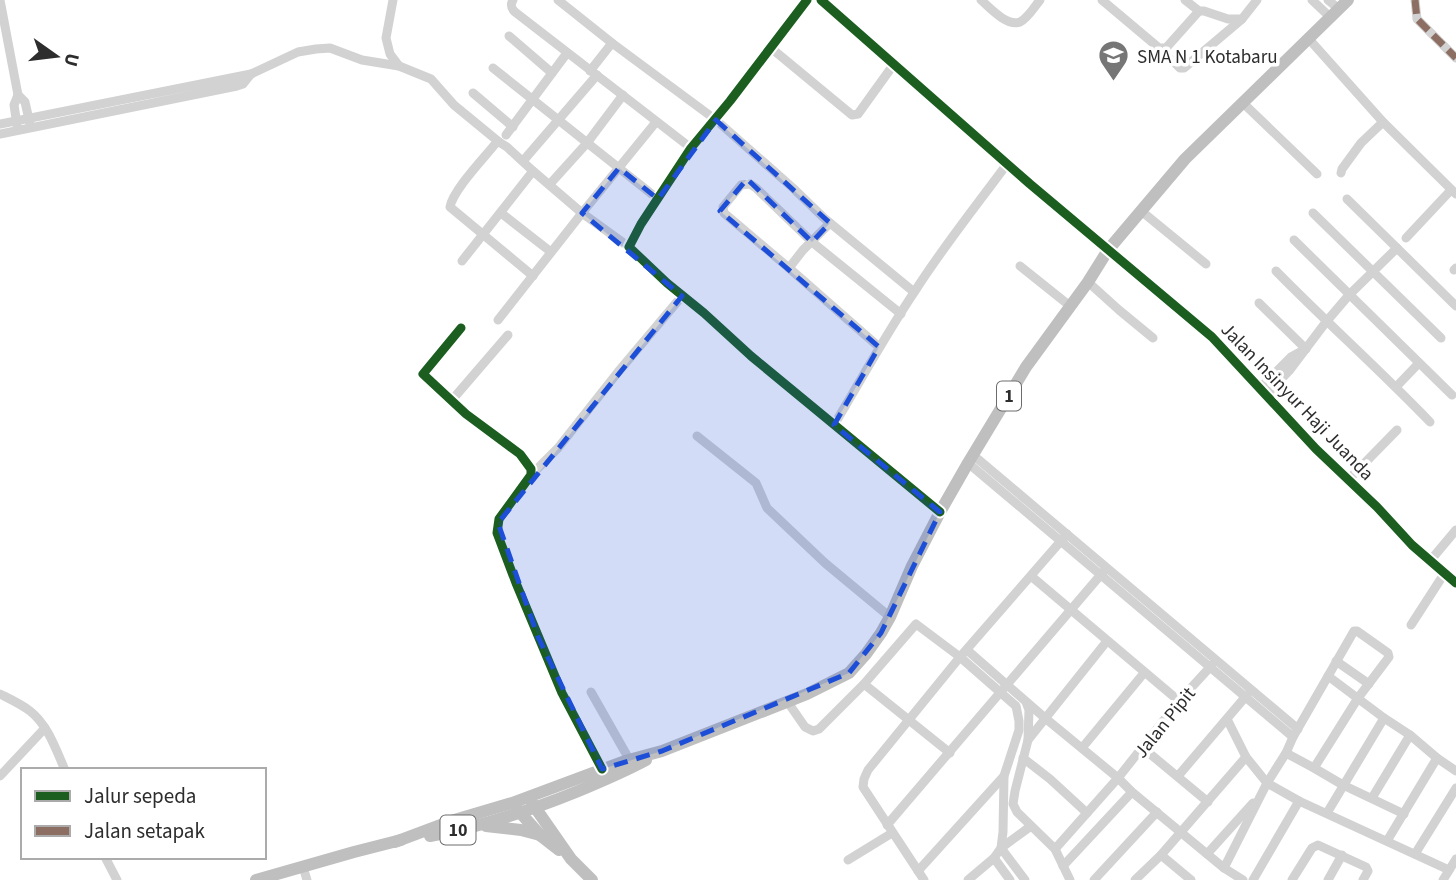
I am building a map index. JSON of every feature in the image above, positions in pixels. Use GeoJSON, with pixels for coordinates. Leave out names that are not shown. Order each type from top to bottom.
{"type":"FeatureCollection","features":[{"type":"Feature","properties":{"kind":"highway","name":"1"},"geometry":{"type":"LineString","coordinates":[[516,808],[602,769],[662,751],[827,685],[849,673],[869,650],[890,617],[912,566],[970,459],[1026,368],[1108,250],[1185,159],[1308,38],[1336,6]]}},
{"type":"Feature","properties":{"kind":"highway","name":"1"},"geometry":{"type":"LineString","coordinates":[[553,801],[629,770],[662,751]]}},
{"type":"Feature","properties":{"kind":"highway"},"geometry":{"type":"LineString","coordinates":[[546,834],[532,802],[553,801]]}},
{"type":"Feature","properties":{"kind":"highway"},"geometry":{"type":"LineString","coordinates":[[546,834],[547,809],[553,801]]}},
{"type":"Feature","properties":{"kind":"highway"},"geometry":{"type":"LineString","coordinates":[[516,808],[592,880]]}},
{"type":"Feature","properties":{"kind":"highway","name":"10"},"geometry":{"type":"LineString","coordinates":[[256,880],[394,842],[480,825],[516,808]]}},
{"type":"Feature","properties":{"kind":"highway","name":"10"},"geometry":{"type":"LineString","coordinates":[[394,842],[451,821],[516,808]]}},
{"type":"Feature","properties":{"kind":"highway"},"geometry":{"type":"LineString","coordinates":[[480,825],[546,834]]}},
{"type":"Feature","properties":{"kind":"street"},"geometry":{"type":"LineString","coordinates":[[0,0],[18,95],[14,105],[17,126]]}},
{"type":"Feature","properties":{"kind":"street"},"geometry":{"type":"LineString","coordinates":[[393,0],[386,38],[390,54],[399,66]]}},
{"type":"Feature","properties":{"kind":"street"},"geometry":{"type":"LineString","coordinates":[[513,0],[512,9],[691,148]]}},
{"type":"Feature","properties":{"kind":"street"},"geometry":{"type":"LineString","coordinates":[[558,0],[716,120],[830,223],[914,292]]}},
{"type":"Feature","properties":{"kind":"street"},"geometry":{"type":"LineString","coordinates":[[629,247],[691,148],[716,120],[807,0]]}},
{"type":"Feature","properties":{"kind":"street"},"geometry":{"type":"LineString","coordinates":[[981,0],[1013,23],[1025,19],[1040,0]]}},
{"type":"Feature","properties":{"kind":"street"},"geometry":{"type":"LineString","coordinates":[[1102,0],[1158,48],[1163,49],[1199,12],[1204,11],[1228,19],[1242,19]]}},
{"type":"Feature","properties":{"kind":"street"},"geometry":{"type":"LineString","coordinates":[[1185,0],[1199,12]]}},
{"type":"Feature","properties":{"kind":"street"},"geometry":{"type":"LineString","coordinates":[[1312,0],[1336,6]]}},
{"type":"Feature","properties":{"kind":"street"},"geometry":{"type":"LineString","coordinates":[[1415,0],[1418,19],[1456,58]]}},
{"type":"Feature","properties":{"kind":"street"},"geometry":{"type":"LineString","coordinates":[[1172,60],[1180,68],[1184,68],[1242,19],[1254,1]]}},
{"type":"Feature","properties":{"kind":"street","name":"Jalan Insinyur Haji Juanda"},"geometry":{"type":"LineString","coordinates":[[828,2],[894,65],[1007,164],[1212,337],[1316,449],[1349,479],[1412,545],[1456,583]]}},
{"type":"Feature","properties":{"kind":"street"},"geometry":{"type":"LineString","coordinates":[[509,36],[552,72]]}},
{"type":"Feature","properties":{"kind":"street"},"geometry":{"type":"LineString","coordinates":[[1308,38],[1383,122],[1454,192],[1406,238]]}},
{"type":"Feature","properties":{"kind":"street"},"geometry":{"type":"LineString","coordinates":[[523,161],[559,120],[612,43]]}},
{"type":"Feature","properties":{"kind":"street"},"geometry":{"type":"LineString","coordinates":[[0,134],[29,123],[251,74],[298,52],[330,48],[362,61],[399,66],[431,79],[454,104],[503,139],[503,143],[582,213],[629,247],[682,296],[940,512]]}},
{"type":"Feature","properties":{"kind":"street"},"geometry":{"type":"LineString","coordinates":[[771,48],[852,116],[858,114],[894,65]]}},
{"type":"Feature","properties":{"kind":"street"},"geometry":{"type":"LineString","coordinates":[[533,276],[451,209],[450,203],[479,163],[513,127],[567,54]]}},
{"type":"Feature","properties":{"kind":"street"},"geometry":{"type":"LineString","coordinates":[[493,68],[658,199]]}},
{"type":"Feature","properties":{"kind":"street"},"geometry":{"type":"LineString","coordinates":[[473,93],[513,127]]}},
{"type":"Feature","properties":{"kind":"street"},"geometry":{"type":"LineString","coordinates":[[18,95],[25,102],[29,123]]}},
{"type":"Feature","properties":{"kind":"street"},"geometry":{"type":"LineString","coordinates":[[550,184],[587,143],[623,95]]}},
{"type":"Feature","properties":{"kind":"street"},"geometry":{"type":"LineString","coordinates":[[1242,102],[1317,174]]}},
{"type":"Feature","properties":{"kind":"street"},"geometry":{"type":"LineString","coordinates":[[498,320],[656,122]]}},
{"type":"Feature","properties":{"kind":"street"},"geometry":{"type":"LineString","coordinates":[[1341,173],[1361,143],[1383,122]]}},
{"type":"Feature","properties":{"kind":"street"},"geometry":{"type":"LineString","coordinates":[[0,124],[17,126]]}},
{"type":"Feature","properties":{"kind":"street"},"geometry":{"type":"LineString","coordinates":[[834,425],[914,292],[1007,164]]}},
{"type":"Feature","properties":{"kind":"street"},"geometry":{"type":"LineString","coordinates":[[462,261],[533,171]]}},
{"type":"Feature","properties":{"kind":"street"},"geometry":{"type":"LineString","coordinates":[[879,347],[724,213],[723,207],[741,185],[750,184],[812,242],[901,314]]}},
{"type":"Feature","properties":{"kind":"street"},"geometry":{"type":"LineString","coordinates":[[1347,199],[1456,306]]}},
{"type":"Feature","properties":{"kind":"street"},"geometry":{"type":"LineString","coordinates":[[1140,210],[1206,264]]}},
{"type":"Feature","properties":{"kind":"street"},"geometry":{"type":"LineString","coordinates":[[501,213],[551,252]]}},
{"type":"Feature","properties":{"kind":"street"},"geometry":{"type":"LineString","coordinates":[[1313,213],[1441,338]]}},
{"type":"Feature","properties":{"kind":"street"},"geometry":{"type":"LineString","coordinates":[[789,268],[830,223]]}},
{"type":"Feature","properties":{"kind":"street"},"geometry":{"type":"LineString","coordinates":[[1294,240],[1451,395]]}},
{"type":"Feature","properties":{"kind":"street"},"geometry":{"type":"LineString","coordinates":[[1262,392],[1291,357],[1305,350],[1349,295],[1397,248]]}},
{"type":"Feature","properties":{"kind":"street"},"geometry":{"type":"LineString","coordinates":[[1020,265],[1070,306]]}},
{"type":"Feature","properties":{"kind":"street"},"geometry":{"type":"LineString","coordinates":[[1276,271],[1430,422]]}},
{"type":"Feature","properties":{"kind":"street"},"geometry":{"type":"LineString","coordinates":[[1088,282],[1153,338]]}},
{"type":"Feature","properties":{"kind":"street"},"geometry":{"type":"LineString","coordinates":[[602,769],[562,693],[520,594],[497,533],[499,519],[531,475],[558,448],[682,296]]}},
{"type":"Feature","properties":{"kind":"street"},"geometry":{"type":"LineString","coordinates":[[1259,303],[1305,350]]}},
{"type":"Feature","properties":{"kind":"street"},"geometry":{"type":"LineString","coordinates":[[461,328],[423,373],[466,414],[520,454],[531,469],[531,475]]}},
{"type":"Feature","properties":{"kind":"street"},"geometry":{"type":"LineString","coordinates":[[452,400],[508,335]]}},
{"type":"Feature","properties":{"kind":"street"},"geometry":{"type":"LineString","coordinates":[[1396,387],[1419,363]]}},
{"type":"Feature","properties":{"kind":"street"},"geometry":{"type":"LineString","coordinates":[[1349,479],[1397,430]]}},
{"type":"Feature","properties":{"kind":"street"},"geometry":{"type":"LineString","coordinates":[[696,436],[756,483],[767,508],[825,563],[890,617]]}},
{"type":"Feature","properties":{"kind":"street"},"geometry":{"type":"LineString","coordinates":[[970,459],[1295,733]]}},
{"type":"Feature","properties":{"kind":"street"},"geometry":{"type":"LineString","coordinates":[[1430,561],[1456,530]]}},
{"type":"Feature","properties":{"kind":"street"},"geometry":{"type":"LineString","coordinates":[[924,880],[863,787],[864,779],[868,770],[909,720],[1064,538]]}},
{"type":"Feature","properties":{"kind":"street"},"geometry":{"type":"LineString","coordinates":[[848,860],[890,829],[950,753],[1103,571]]}},
{"type":"Feature","properties":{"kind":"street"},"geometry":{"type":"LineString","coordinates":[[1411,625],[1444,574]]}},
{"type":"Feature","properties":{"kind":"street"},"geometry":{"type":"LineString","coordinates":[[1031,576],[1179,701]]}},
{"type":"Feature","properties":{"kind":"street"},"geometry":{"type":"LineString","coordinates":[[788,701],[805,727],[816,731],[864,684],[916,624],[964,654],[1004,689],[1026,702],[1224,868],[1243,880]]}},
{"type":"Feature","properties":{"kind":"street"},"geometry":{"type":"LineString","coordinates":[[1224,868],[1267,783],[1356,630],[1390,656],[1358,698],[1314,768]]}},
{"type":"Feature","properties":{"kind":"street"},"geometry":{"type":"LineString","coordinates":[[1028,740],[1107,641]]}},
{"type":"Feature","properties":{"kind":"street"},"geometry":{"type":"LineString","coordinates":[[1336,661],[1369,684]]}},
{"type":"Feature","properties":{"kind":"street","name":"Jalan Pipit"},"geometry":{"type":"LineString","coordinates":[[1055,849],[1213,664]]}},
{"type":"Feature","properties":{"kind":"street"},"geometry":{"type":"LineString","coordinates":[[1082,748],[1144,673]]}},
{"type":"Feature","properties":{"kind":"street"},"geometry":{"type":"LineString","coordinates":[[1328,676],[1456,771]]}},
{"type":"Feature","properties":{"kind":"street"},"geometry":{"type":"LineString","coordinates":[[864,684],[950,753]]}},
{"type":"Feature","properties":{"kind":"street"},"geometry":{"type":"LineString","coordinates":[[1004,689],[1016,706],[1019,721],[1004,775],[1001,848],[1025,880]]}},
{"type":"Feature","properties":{"kind":"street"},"geometry":{"type":"LineString","coordinates":[[592,692],[629,760]]}},
{"type":"Feature","properties":{"kind":"street"},"geometry":{"type":"LineString","coordinates":[[0,694],[32,712],[45,728],[64,768]]}},
{"type":"Feature","properties":{"kind":"street"},"geometry":{"type":"LineString","coordinates":[[1178,776],[1248,694]]}},
{"type":"Feature","properties":{"kind":"street"},"geometry":{"type":"LineString","coordinates":[[1026,702],[1029,710],[1028,740],[1013,804],[1017,812],[1055,849],[1070,880]]}},
{"type":"Feature","properties":{"kind":"street"},"geometry":{"type":"LineString","coordinates":[[1327,813],[1384,718]]}},
{"type":"Feature","properties":{"kind":"street"},"geometry":{"type":"LineString","coordinates":[[1227,719],[1247,757],[1267,783],[1449,870]]}},
{"type":"Feature","properties":{"kind":"street"},"geometry":{"type":"LineString","coordinates":[[0,776],[45,728]]}},
{"type":"Feature","properties":{"kind":"street"},"geometry":{"type":"LineString","coordinates":[[1372,799],[1410,735]]}},
{"type":"Feature","properties":{"kind":"street"},"geometry":{"type":"LineString","coordinates":[[1143,748],[1208,802]]}},
{"type":"Feature","properties":{"kind":"street"},"geometry":{"type":"LineString","coordinates":[[1286,753],[1343,785],[1404,814]]}},
{"type":"Feature","properties":{"kind":"street"},"geometry":{"type":"LineString","coordinates":[[1137,879],[1247,757]]}},
{"type":"Feature","properties":{"kind":"street"},"geometry":{"type":"LineString","coordinates":[[1023,758],[1087,813]]}},
{"type":"Feature","properties":{"kind":"street"},"geometry":{"type":"LineString","coordinates":[[1387,841],[1437,758]]}},
{"type":"Feature","properties":{"kind":"street"},"geometry":{"type":"LineString","coordinates":[[918,871],[1004,775]]}},
{"type":"Feature","properties":{"kind":"street"},"geometry":{"type":"LineString","coordinates":[[1415,854],[1456,788]]}},
{"type":"Feature","properties":{"kind":"street"},"geometry":{"type":"LineString","coordinates":[[1063,866],[1132,792]]}},
{"type":"Feature","properties":{"kind":"street"},"geometry":{"type":"LineString","coordinates":[[1207,854],[1261,795]]}},
{"type":"Feature","properties":{"kind":"street"},"geometry":{"type":"LineString","coordinates":[[1253,880],[1300,801]]}},
{"type":"Feature","properties":{"kind":"street"},"geometry":{"type":"LineString","coordinates":[[1094,880],[1157,812]]}},
{"type":"Feature","properties":{"kind":"street"},"geometry":{"type":"LineString","coordinates":[[970,879],[994,858],[1001,848],[1031,826]]}},
{"type":"Feature","properties":{"kind":"street"},"geometry":{"type":"LineString","coordinates":[[1292,880],[1315,845],[1367,868],[1363,880]]}},
{"type":"Feature","properties":{"kind":"street"},"geometry":{"type":"LineString","coordinates":[[1161,855],[1191,880]]}},
{"type":"Feature","properties":{"kind":"street"},"geometry":{"type":"LineString","coordinates":[[1328,880],[1342,855]]}},
{"type":"Feature","properties":{"kind":"street"},"geometry":{"type":"LineString","coordinates":[[994,858],[1010,880]]}},
{"type":"Feature","properties":{"kind":"street"},"geometry":{"type":"LineString","coordinates":[[106,859],[117,880]]}},
{"type":"Feature","properties":{"kind":"street"},"geometry":{"type":"LineString","coordinates":[[1443,880],[1456,859]]}},
{"type":"Feature","properties":{"kind":"street"},"geometry":{"type":"LineString","coordinates":[[303,867],[307,880]]}},
{"type":"Feature","properties":{"kind":"highlighted area"},"geometry":{"type":"Polygon","coordinates":[[[716,120],[830,223],[812,242],[747,179],[720,211],[879,347],[834,425],[940,512],[881,633],[849,673],[662,751],[602,769],[538,637],[498,523],[682,296],[582,213],[619,168],[658,199],[716,120]]]}},
{"type":"Feature","properties":{"kind":"marked path"},"geometry":{"type":"LineString","coordinates":[[1415,0],[1417,19],[1456,58]]}},
{"type":"Feature","properties":{"kind":"cycle path"},"geometry":{"type":"LineString","coordinates":[[807,0],[691,148],[629,247],[751,356],[940,512]]}},
{"type":"Feature","properties":{"kind":"cycle path"},"geometry":{"type":"LineString","coordinates":[[821,0],[1030,184],[1212,337],[1316,449],[1377,507],[1412,545],[1456,583]]}},
{"type":"Feature","properties":{"kind":"cycle path"},"geometry":{"type":"LineString","coordinates":[[461,328],[423,374],[466,414],[520,454],[531,469],[531,475],[499,519],[497,533],[562,693],[602,769]]}},
{"type":"Feature","properties":{"kind":"place","name":"SMA N 1 Kotabaru"},"geometry":{"type":"Point","coordinates":[1114,83]}}]}
